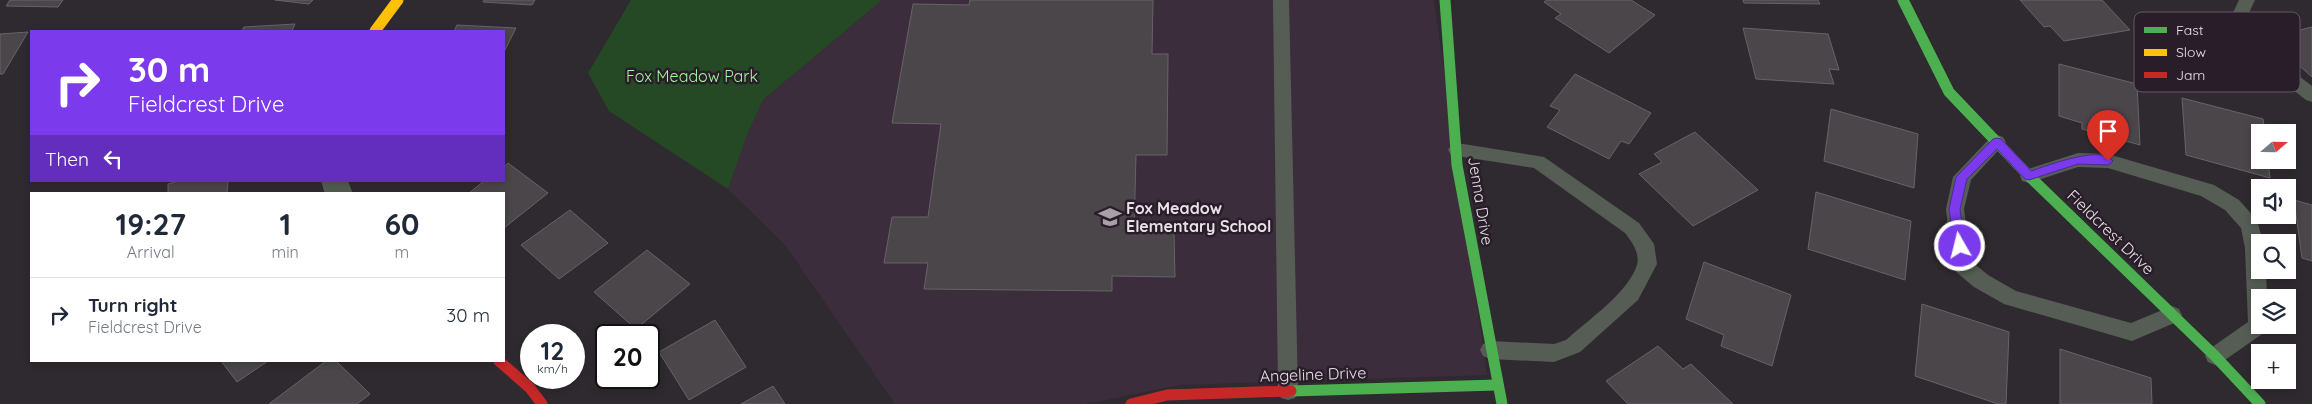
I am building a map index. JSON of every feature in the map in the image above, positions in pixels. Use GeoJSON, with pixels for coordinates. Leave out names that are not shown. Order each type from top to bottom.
{"type":"FeatureCollection","features":[{"type":"Feature","properties":{"kind":"street"},"geometry":{"type":"LineString","coordinates":[[376,30],[398,0]]}},
{"type":"Feature","properties":{"kind":"street","name":"Jenna Drive"},"geometry":{"type":"LineString","coordinates":[[1445,0],[1459,175],[1490,350],[1502,404]]}},
{"type":"Feature","properties":{"kind":"street","name":"Fieldcrest Drive"},"geometry":{"type":"LineString","coordinates":[[1903,0],[1949,92],[2029,176],[2215,356],[2260,404]]}},
{"type":"Feature","properties":{"kind":"street"},"geometry":{"type":"LineString","coordinates":[[500,362],[530,388],[542,404]]}},
{"type":"Feature","properties":{"kind":"street","name":"Angeline Drive"},"geometry":{"type":"LineString","coordinates":[[1131,404],[1167,395],[1497,385]]}},
{"type":"Feature","properties":{"kind":"lane"},"geometry":{"type":"LineString","coordinates":[[1281,0],[1288,391]]}},
{"type":"Feature","properties":{"kind":"lane"},"geometry":{"type":"LineString","coordinates":[[2241,12],[2247,0]]}},
{"type":"Feature","properties":{"kind":"lane"},"geometry":{"type":"LineString","coordinates":[[2300,86],[2312,95]]}},
{"type":"Feature","properties":{"kind":"lane"},"geometry":{"type":"LineString","coordinates":[[1997,142],[1962,177],[1954,209],[1962,265],[1981,281],[2011,298],[2132,332],[2172,314]]}},
{"type":"Feature","properties":{"kind":"lane"},"geometry":{"type":"LineString","coordinates":[[1457,150],[1538,162],[1632,228],[1644,244],[1647,264],[1631,294],[1574,346],[1554,353],[1490,350]]}},
{"type":"Feature","properties":{"kind":"lane"},"geometry":{"type":"LineString","coordinates":[[2029,176],[2078,160],[2108,161],[2207,190],[2232,205],[2250,225],[2255,248],[2258,326],[2215,356]]}},
{"type":"Feature","properties":{"kind":"shaded area","name":"Fox Meadow Elementary School"},"geometry":{"type":"Polygon","coordinates":[[[882,0],[1434,0],[1487,375],[1179,385],[1086,404],[895,404],[785,245],[728,189],[747,135],[763,100],[882,0]]]}},
{"type":"Feature","properties":{"kind":"green space","name":"Fox Meadow Park"},"geometry":{"type":"Polygon","coordinates":[[[631,0],[882,0],[763,100],[747,135],[728,189],[609,111],[588,73],[631,0]]]}},
{"type":"Feature","properties":{"kind":"building"},"geometry":{"type":"Polygon","coordinates":[[[10,0],[63,0],[58,7],[6,6],[10,0]]]}},
{"type":"Feature","properties":{"kind":"building"},"geometry":{"type":"Polygon","coordinates":[[[275,0],[313,0],[309,4],[275,0]]]}},
{"type":"Feature","properties":{"kind":"building"},"geometry":{"type":"Polygon","coordinates":[[[484,0],[535,0],[532,5],[483,2],[484,0]]]}},
{"type":"Feature","properties":{"kind":"building"},"geometry":{"type":"Polygon","coordinates":[[[970,0],[1153,0],[1152,54],[1168,54],[1167,155],[1136,155],[1134,230],[1174,231],[1175,277],[1112,276],[1112,291],[924,289],[928,263],[884,263],[892,217],[928,217],[941,124],[892,123],[913,4],[969,5],[970,0]]]}},
{"type":"Feature","properties":{"kind":"building"},"geometry":{"type":"Polygon","coordinates":[[[1547,0],[1631,0],[1655,15],[1609,53],[1555,18],[1561,14],[1544,2],[1547,0]]]}},
{"type":"Feature","properties":{"kind":"building"},"geometry":{"type":"Polygon","coordinates":[[[1743,0],[1818,0],[1820,4],[1744,3],[1743,0]]]}},
{"type":"Feature","properties":{"kind":"building"},"geometry":{"type":"Polygon","coordinates":[[[2020,0],[2102,0],[2130,30],[2064,41],[2050,26],[2044,27],[2020,0]]]}},
{"type":"Feature","properties":{"kind":"building"},"geometry":{"type":"Polygon","coordinates":[[[295,24],[292,30],[242,30],[244,27],[295,24]]]}},
{"type":"Feature","properties":{"kind":"building"},"geometry":{"type":"Polygon","coordinates":[[[457,25],[516,28],[505,50],[505,30],[454,30],[457,25]]]}},
{"type":"Feature","properties":{"kind":"building"},"geometry":{"type":"Polygon","coordinates":[[[2312,27],[2312,77],[2300,66],[2300,30],[2312,27]]]}},
{"type":"Feature","properties":{"kind":"building"},"geometry":{"type":"Polygon","coordinates":[[[1743,28],[1828,34],[1839,70],[1829,69],[1834,84],[1756,79],[1743,28]]]}},
{"type":"Feature","properties":{"kind":"building"},"geometry":{"type":"Polygon","coordinates":[[[28,32],[3,74],[0,74],[0,34],[28,32]]]}},
{"type":"Feature","properties":{"kind":"building"},"geometry":{"type":"Polygon","coordinates":[[[2059,64],[2134,83],[2134,92],[2137,92],[2140,145],[2082,129],[2082,123],[2059,116],[2059,64]]]}},
{"type":"Feature","properties":{"kind":"building"},"geometry":{"type":"Polygon","coordinates":[[[1575,74],[1651,113],[1629,144],[1621,141],[1609,159],[1547,127],[1560,110],[1550,106],[1575,74]]]}},
{"type":"Feature","properties":{"kind":"building"},"geometry":{"type":"Polygon","coordinates":[[[2182,98],[2263,119],[2264,124],[2251,124],[2251,169],[2269,169],[2270,178],[2186,155],[2182,98]]]}},
{"type":"Feature","properties":{"kind":"building"},"geometry":{"type":"Polygon","coordinates":[[[1831,109],[1918,134],[1914,188],[1824,161],[1831,109]]]}},
{"type":"Feature","properties":{"kind":"building"},"geometry":{"type":"Polygon","coordinates":[[[1695,132],[1758,190],[1693,226],[1639,174],[1662,162],[1654,154],[1695,132]]]}},
{"type":"Feature","properties":{"kind":"building"},"geometry":{"type":"Polygon","coordinates":[[[508,163],[548,193],[505,227],[505,192],[470,192],[483,182],[505,182],[505,166],[508,163]]]}},
{"type":"Feature","properties":{"kind":"building"},"geometry":{"type":"Polygon","coordinates":[[[175,182],[228,182],[227,192],[168,192],[168,184],[175,182]]]}},
{"type":"Feature","properties":{"kind":"building"},"geometry":{"type":"Polygon","coordinates":[[[1816,192],[1911,221],[1905,280],[1808,249],[1816,192]]]}},
{"type":"Feature","properties":{"kind":"building"},"geometry":{"type":"Polygon","coordinates":[[[2296,201],[2312,205],[2312,261],[2302,258],[2296,201]]]}},
{"type":"Feature","properties":{"kind":"building"},"geometry":{"type":"Polygon","coordinates":[[[570,210],[608,243],[559,279],[521,245],[570,210]]]}},
{"type":"Feature","properties":{"kind":"building"},"geometry":{"type":"Polygon","coordinates":[[[647,250],[690,284],[642,324],[630,324],[594,292],[647,250]]]}},
{"type":"Feature","properties":{"kind":"building"},"geometry":{"type":"Polygon","coordinates":[[[1704,262],[1791,295],[1772,366],[1721,346],[1724,335],[1686,319],[1704,262]]]}},
{"type":"Feature","properties":{"kind":"building"},"geometry":{"type":"Polygon","coordinates":[[[1922,304],[2009,332],[2006,404],[1998,404],[1915,376],[1922,304]]]}},
{"type":"Feature","properties":{"kind":"building"},"geometry":{"type":"Polygon","coordinates":[[[715,320],[746,367],[689,400],[660,351],[715,320]]]}},
{"type":"Feature","properties":{"kind":"building"},"geometry":{"type":"Polygon","coordinates":[[[1658,346],[1683,369],[1691,364],[1733,404],[1628,404],[1606,381],[1658,346]]]}},
{"type":"Feature","properties":{"kind":"building"},"geometry":{"type":"Polygon","coordinates":[[[2060,349],[2151,378],[2152,404],[2060,404],[2060,349]]]}},
{"type":"Feature","properties":{"kind":"building"},"geometry":{"type":"Polygon","coordinates":[[[222,362],[267,362],[237,382],[222,362]]]}},
{"type":"Feature","properties":{"kind":"building"},"geometry":{"type":"Polygon","coordinates":[[[325,362],[337,362],[370,394],[357,404],[269,404],[325,362]]]}},
{"type":"Feature","properties":{"kind":"building"},"geometry":{"type":"Polygon","coordinates":[[[773,386],[785,404],[741,404],[773,386]]]}},
{"type":"Feature","properties":{"kind":"traffic: fast"},"geometry":{"type":"LineString","coordinates":[[1445,0],[1457,165],[1502,404]]}},
{"type":"Feature","properties":{"kind":"traffic: fast"},"geometry":{"type":"LineString","coordinates":[[1903,0],[1949,92],[2029,176],[2215,356],[2260,404]]}},
{"type":"Feature","properties":{"kind":"traffic: fast"},"geometry":{"type":"LineString","coordinates":[[1291,391],[1497,385]]}},
{"type":"Feature","properties":{"kind":"traffic: slow"},"geometry":{"type":"LineString","coordinates":[[376,30],[398,0]]}},
{"type":"Feature","properties":{"kind":"traffic: jam"},"geometry":{"type":"LineString","coordinates":[[500,362],[530,388],[542,404]]}},
{"type":"Feature","properties":{"kind":"traffic: jam"},"geometry":{"type":"LineString","coordinates":[[1131,404],[1167,395],[1291,391]]}},
{"type":"Feature","properties":{"kind":"place","name":"Fox Meadow Elementary School"},"geometry":{"type":"Point","coordinates":[1110,217]}},
{"type":"Feature","properties":{"kind":"route"},"geometry":{"type":"LineString","coordinates":[[1960,246],[1954,209],[1962,177],[1997,142],[2029,176],[2078,160],[2108,161]]}}]}
